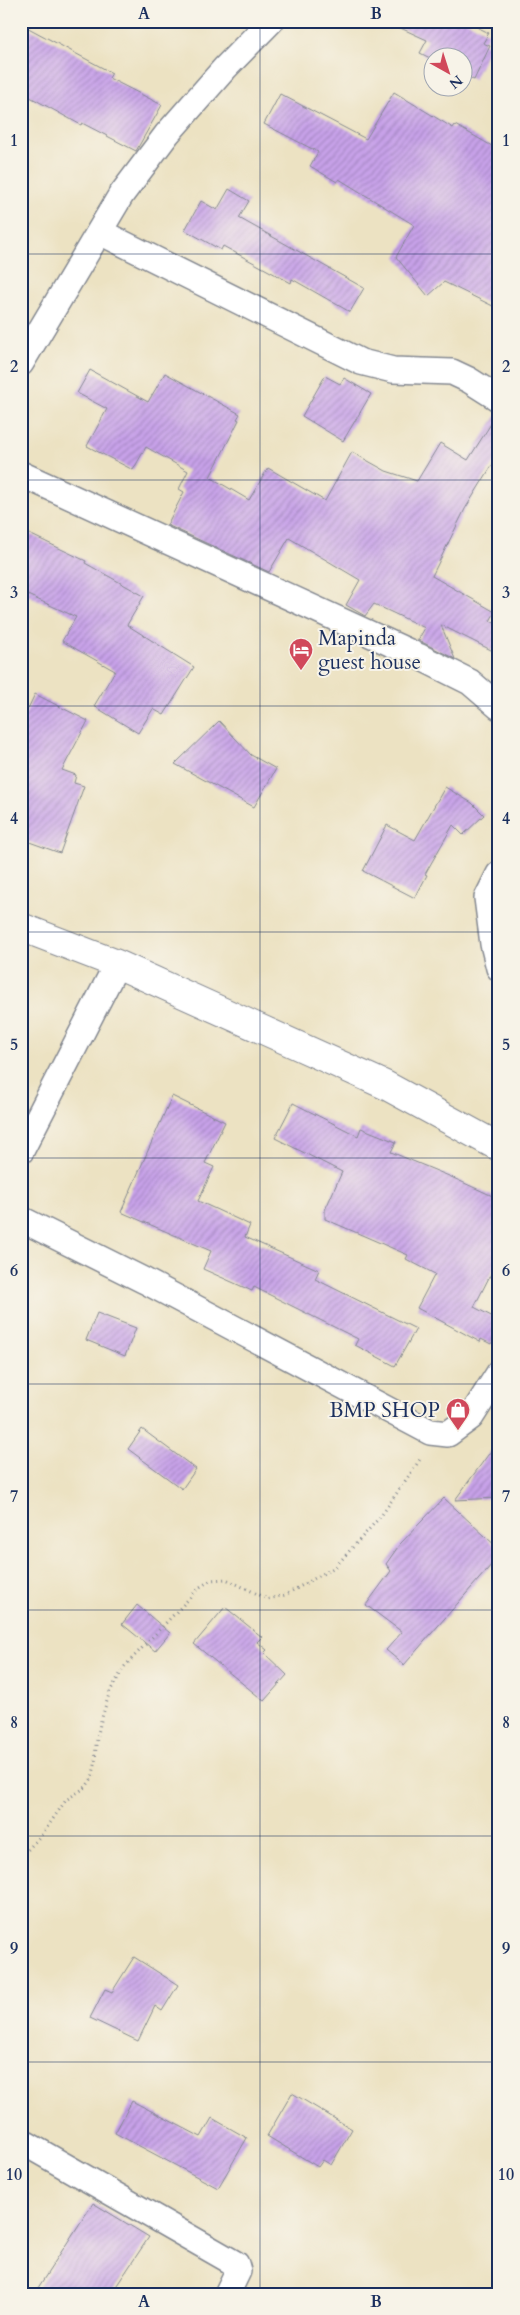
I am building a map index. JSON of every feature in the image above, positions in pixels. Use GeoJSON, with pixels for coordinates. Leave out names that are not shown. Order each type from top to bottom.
{"type":"FeatureCollection","features":[{"type":"Feature","properties":{"kind":"street"},"geometry":{"type":"LineString","coordinates":[[21,363],[121,195],[167,134],[225,68],[271,21]]}},
{"type":"Feature","properties":{"kind":"street"},"geometry":{"type":"LineString","coordinates":[[100,232],[361,362],[393,370],[452,372],[499,400]]}},
{"type":"Feature","properties":{"kind":"street"},"geometry":{"type":"LineString","coordinates":[[21,474],[436,665],[470,682],[499,707]]}},
{"type":"Feature","properties":{"kind":"street"},"geometry":{"type":"LineString","coordinates":[[499,874],[487,898],[493,944],[499,968]]}},
{"type":"Feature","properties":{"kind":"street"},"geometry":{"type":"LineString","coordinates":[[21,927],[117,964],[385,1086],[499,1147]]}},
{"type":"Feature","properties":{"kind":"street"},"geometry":{"type":"LineString","coordinates":[[21,1151],[117,964]]}},
{"type":"Feature","properties":{"kind":"street"},"geometry":{"type":"LineString","coordinates":[[21,1219],[146,1282],[430,1432],[448,1434],[471,1417],[499,1372]]}},
{"type":"Feature","properties":{"kind":"street"},"geometry":{"type":"LineString","coordinates":[[21,2141],[236,2264],[238,2271],[227,2294]]}},
{"type":"Feature","properties":{"kind":"path"},"geometry":{"type":"LineString","coordinates":[[21,1857],[44,1832],[66,1800],[86,1787],[92,1778],[100,1724],[110,1691],[125,1666],[200,1586],[211,1580],[226,1579],[268,1599],[285,1595],[335,1567],[381,1516],[438,1433]]}},
{"type":"Feature","properties":{"kind":"building"},"geometry":{"type":"Polygon","coordinates":[[[385,21],[465,21],[489,33],[483,43],[490,46],[474,80],[472,79],[472,48],[423,48],[427,40],[385,21]]]}},
{"type":"Feature","properties":{"kind":"building"},"geometry":{"type":"Polygon","coordinates":[[[21,24],[112,73],[109,78],[162,105],[136,151],[82,123],[81,125],[21,92],[21,24]]]}},
{"type":"Feature","properties":{"kind":"building"},"geometry":{"type":"Polygon","coordinates":[[[394,92],[453,128],[455,125],[499,150],[499,309],[444,282],[428,296],[396,257],[414,225],[339,179],[337,182],[310,166],[318,152],[264,124],[280,94],[366,139],[394,92]]]}},
{"type":"Feature","properties":{"kind":"building"},"geometry":{"type":"Polygon","coordinates":[[[229,189],[249,201],[239,218],[364,288],[350,312],[292,279],[291,283],[223,246],[221,250],[185,230],[201,201],[217,210],[229,189]]]}},
{"type":"Feature","properties":{"kind":"building"},"geometry":{"type":"Polygon","coordinates":[[[90,370],[148,402],[165,373],[240,414],[237,419],[239,420],[210,477],[249,500],[268,468],[325,501],[352,452],[386,471],[417,481],[440,443],[468,460],[496,416],[499,418],[499,454],[465,509],[432,576],[495,612],[490,621],[499,625],[499,654],[441,625],[455,659],[418,640],[425,628],[374,604],[365,616],[346,605],[360,580],[289,538],[269,572],[167,525],[184,492],[179,489],[188,471],[146,447],[133,470],[87,446],[107,409],[77,393],[90,370]]]}},
{"type":"Feature","properties":{"kind":"building"},"geometry":{"type":"Polygon","coordinates":[[[325,376],[340,384],[344,378],[371,394],[343,441],[302,416],[325,376]]]}},
{"type":"Feature","properties":{"kind":"building"},"geometry":{"type":"Polygon","coordinates":[[[21,530],[86,561],[85,563],[144,596],[127,625],[194,667],[164,715],[153,709],[138,733],[94,706],[115,671],[62,641],[76,617],[21,592],[21,530]]]}},
{"type":"Feature","properties":{"kind":"building"},"geometry":{"type":"Polygon","coordinates":[[[35,694],[88,721],[62,770],[76,775],[74,783],[84,786],[60,853],[21,839],[21,723],[35,694]]]}},
{"type":"Feature","properties":{"kind":"building"},"geometry":{"type":"Polygon","coordinates":[[[219,721],[251,755],[276,769],[254,807],[175,764],[219,721]]]}},
{"type":"Feature","properties":{"kind":"building"},"geometry":{"type":"Polygon","coordinates":[[[445,787],[472,803],[484,815],[463,835],[453,825],[425,874],[427,875],[415,898],[363,871],[387,825],[415,840],[445,787]]]}},
{"type":"Feature","properties":{"kind":"building"},"geometry":{"type":"Polygon","coordinates":[[[172,1096],[225,1122],[205,1163],[214,1167],[198,1201],[250,1225],[245,1237],[319,1270],[315,1279],[416,1329],[395,1366],[355,1345],[358,1339],[254,1287],[252,1291],[203,1269],[211,1251],[121,1212],[172,1096]]]}},
{"type":"Feature","properties":{"kind":"building"},"geometry":{"type":"Polygon","coordinates":[[[293,1103],[358,1136],[361,1128],[396,1142],[391,1152],[499,1199],[499,1258],[474,1307],[499,1320],[499,1329],[491,1344],[481,1339],[480,1342],[417,1308],[435,1274],[406,1259],[408,1255],[325,1219],[325,1210],[342,1172],[275,1138],[293,1103]]]}},
{"type":"Feature","properties":{"kind":"building"},"geometry":{"type":"Polygon","coordinates":[[[97,1313],[136,1328],[125,1356],[86,1340],[97,1313]]]}},
{"type":"Feature","properties":{"kind":"building"},"geometry":{"type":"Polygon","coordinates":[[[142,1429],[196,1469],[182,1489],[128,1449],[142,1429]]]}},
{"type":"Feature","properties":{"kind":"building"},"geometry":{"type":"Polygon","coordinates":[[[499,1440],[499,1498],[455,1500],[499,1440]]]}},
{"type":"Feature","properties":{"kind":"building"},"geometry":{"type":"Polygon","coordinates":[[[444,1498],[499,1549],[499,1556],[404,1665],[386,1650],[402,1632],[366,1605],[391,1571],[386,1564],[400,1544],[444,1498]]]}},
{"type":"Feature","properties":{"kind":"building"},"geometry":{"type":"Polygon","coordinates":[[[137,1605],[170,1633],[155,1651],[122,1624],[137,1605]]]}},
{"type":"Feature","properties":{"kind":"building"},"geometry":{"type":"Polygon","coordinates":[[[225,1607],[262,1637],[257,1642],[267,1650],[264,1653],[287,1675],[264,1701],[194,1644],[225,1607]]]}},
{"type":"Feature","properties":{"kind":"building"},"geometry":{"type":"Polygon","coordinates":[[[134,1957],[178,1985],[162,2011],[155,2006],[138,2041],[90,2018],[105,1989],[112,1992],[134,1957]]]}},
{"type":"Feature","properties":{"kind":"building"},"geometry":{"type":"Polygon","coordinates":[[[292,2093],[352,2129],[331,2165],[323,2160],[318,2167],[267,2136],[292,2093]]]}},
{"type":"Feature","properties":{"kind":"building"},"geometry":{"type":"Polygon","coordinates":[[[132,2101],[201,2137],[212,2118],[247,2138],[218,2188],[115,2133],[132,2101]]]}},
{"type":"Feature","properties":{"kind":"building"},"geometry":{"type":"Polygon","coordinates":[[[93,2203],[149,2237],[111,2294],[34,2294],[93,2203]]]}},
{"type":"Feature","properties":{"kind":"place","name":"Mapinda guest house"},"geometry":{"type":"Point","coordinates":[301,671]}},
{"type":"Feature","properties":{"kind":"place","name":"BMP SHOP"},"geometry":{"type":"Point","coordinates":[458,1431]}}]}
